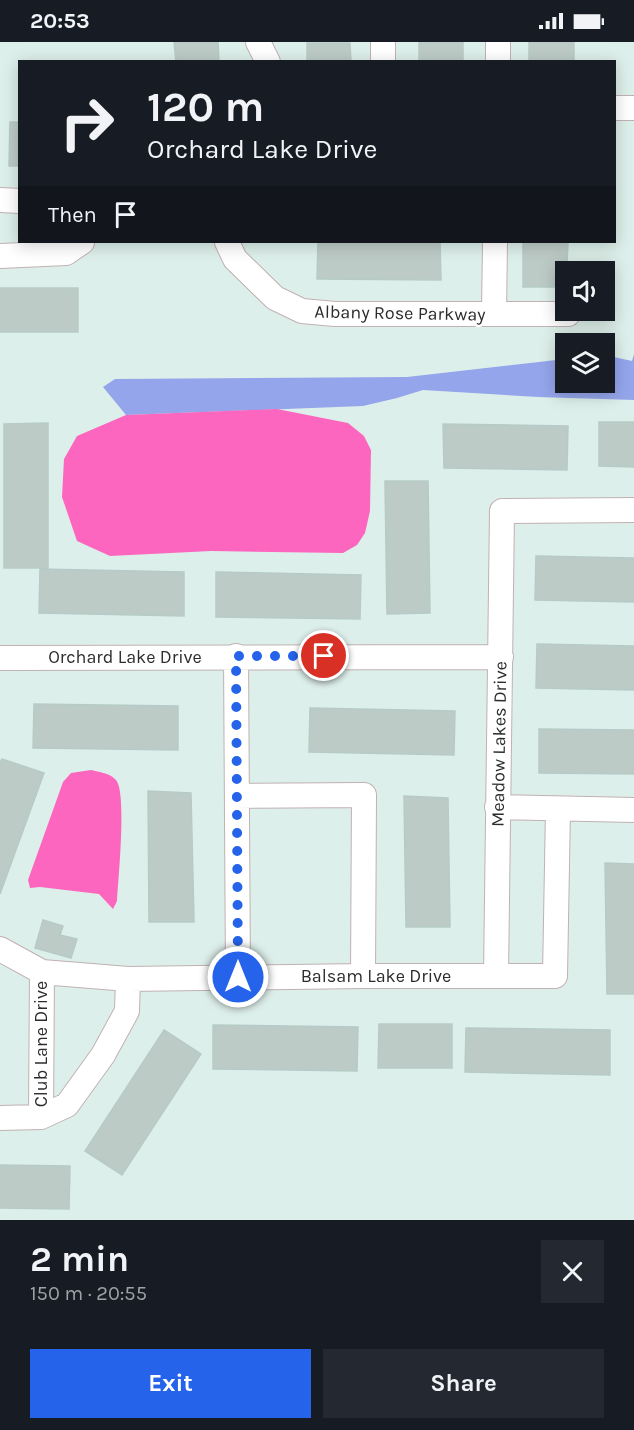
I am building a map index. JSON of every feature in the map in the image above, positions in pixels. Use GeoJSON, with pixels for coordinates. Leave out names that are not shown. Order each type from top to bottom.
{"type":"FeatureCollection","features":[{"type":"Feature","properties":{"kind":"street"},"geometry":{"type":"LineString","coordinates":[[258,42],[266,60]]}},
{"type":"Feature","properties":{"kind":"street"},"geometry":{"type":"LineString","coordinates":[[383,42],[383,60]]}},
{"type":"Feature","properties":{"kind":"street"},"geometry":{"type":"LineString","coordinates":[[498,42],[498,60]]}},
{"type":"Feature","properties":{"kind":"street"},"geometry":{"type":"LineString","coordinates":[[616,108],[634,108]]}},
{"type":"Feature","properties":{"kind":"street"},"geometry":{"type":"LineString","coordinates":[[0,200],[18,201]]}},
{"type":"Feature","properties":{"kind":"street"},"geometry":{"type":"LineString","coordinates":[[0,256],[66,253],[81,243]]}},
{"type":"Feature","properties":{"kind":"street","name":"Albany Rose Parkway"},"geometry":{"type":"LineString","coordinates":[[227,243],[235,259],[275,298],[302,311],[335,314],[555,314]]}},
{"type":"Feature","properties":{"kind":"street"},"geometry":{"type":"LineString","coordinates":[[494,314],[495,243]]}},
{"type":"Feature","properties":{"kind":"street","name":"Meadow Lakes Drive"},"geometry":{"type":"LineString","coordinates":[[496,976],[502,511],[634,510]]}},
{"type":"Feature","properties":{"kind":"street"},"geometry":{"type":"LineString","coordinates":[[236,656],[238,977]]}},
{"type":"Feature","properties":{"kind":"street","name":"Orchard Lake Drive"},"geometry":{"type":"LineString","coordinates":[[0,658],[501,657]]}},
{"type":"Feature","properties":{"kind":"street"},"geometry":{"type":"LineString","coordinates":[[237,796],[364,795],[363,975]]}},
{"type":"Feature","properties":{"kind":"street"},"geometry":{"type":"LineString","coordinates":[[497,807],[634,810]]}},
{"type":"Feature","properties":{"kind":"street","name":"Balsam Lake Drive"},"geometry":{"type":"LineString","coordinates":[[0,949],[42,972],[128,979],[363,975],[555,976],[558,809]]}},
{"type":"Feature","properties":{"kind":"street","name":"Club Lane Drive"},"geometry":{"type":"LineString","coordinates":[[41,1117],[42,972]]}},
{"type":"Feature","properties":{"kind":"street","name":"Club Lane Drive"},"geometry":{"type":"LineString","coordinates":[[0,1118],[41,1117],[67,1105],[103,1055],[127,1011],[128,979]]}},
{"type":"Feature","properties":{"kind":"shaded area"},"geometry":{"type":"Polygon","coordinates":[[[634,354],[634,400],[423,390],[363,406],[126,415],[103,387],[115,379],[407,377],[555,360],[555,393],[615,393],[615,357],[632,361],[634,354]]]}},
{"type":"Feature","properties":{"kind":"shaded area"},"geometry":{"type":"Polygon","coordinates":[[[277,409],[348,423],[364,436],[371,450],[370,511],[365,533],[357,545],[343,553],[211,551],[110,556],[77,541],[62,497],[64,459],[77,436],[126,415],[277,409]]]}},
{"type":"Feature","properties":{"kind":"shaded area"},"geometry":{"type":"Polygon","coordinates":[[[91,770],[111,776],[116,780],[119,788],[121,801],[120,857],[117,901],[113,909],[99,894],[40,887],[30,888],[28,880],[63,782],[71,773],[91,770]]]}},
{"type":"Feature","properties":{"kind":"building"},"geometry":{"type":"Polygon","coordinates":[[[174,42],[218,42],[219,60],[176,60],[174,42]]]}},
{"type":"Feature","properties":{"kind":"building"},"geometry":{"type":"Polygon","coordinates":[[[419,42],[463,42],[463,60],[419,60],[419,42]]]}},
{"type":"Feature","properties":{"kind":"building"},"geometry":{"type":"Polygon","coordinates":[[[529,42],[574,42],[574,60],[529,60],[529,42]]]}},
{"type":"Feature","properties":{"kind":"building"},"geometry":{"type":"Polygon","coordinates":[[[307,43],[350,43],[351,60],[307,60],[307,43]]]}},
{"type":"Feature","properties":{"kind":"building"},"geometry":{"type":"Polygon","coordinates":[[[10,122],[18,122],[18,166],[9,166],[10,122]]]}},
{"type":"Feature","properties":{"kind":"building"},"geometry":{"type":"Polygon","coordinates":[[[318,243],[440,243],[441,280],[317,279],[318,243]]]}},
{"type":"Feature","properties":{"kind":"building"},"geometry":{"type":"Polygon","coordinates":[[[523,243],[568,243],[567,261],[555,261],[555,287],[523,287],[523,243]]]}},
{"type":"Feature","properties":{"kind":"building"},"geometry":{"type":"Polygon","coordinates":[[[0,288],[78,288],[78,332],[0,332],[0,288]]]}},
{"type":"Feature","properties":{"kind":"building"},"geometry":{"type":"Polygon","coordinates":[[[599,422],[634,422],[634,467],[599,466],[599,422]]]}},
{"type":"Feature","properties":{"kind":"building"},"geometry":{"type":"Polygon","coordinates":[[[48,423],[48,568],[4,568],[4,424],[48,423]]]}},
{"type":"Feature","properties":{"kind":"building"},"geometry":{"type":"Polygon","coordinates":[[[443,424],[568,426],[567,470],[444,468],[443,424]]]}},
{"type":"Feature","properties":{"kind":"building"},"geometry":{"type":"Polygon","coordinates":[[[385,481],[428,481],[430,613],[387,614],[385,481]]]}},
{"type":"Feature","properties":{"kind":"building"},"geometry":{"type":"Polygon","coordinates":[[[536,556],[634,558],[634,602],[535,600],[536,556]]]}},
{"type":"Feature","properties":{"kind":"building"},"geometry":{"type":"Polygon","coordinates":[[[40,569],[184,572],[184,616],[39,613],[40,569]]]}},
{"type":"Feature","properties":{"kind":"building"},"geometry":{"type":"Polygon","coordinates":[[[216,572],[361,575],[360,619],[216,617],[216,572]]]}},
{"type":"Feature","properties":{"kind":"building"},"geometry":{"type":"Polygon","coordinates":[[[537,644],[634,646],[634,690],[536,688],[537,644]]]}},
{"type":"Feature","properties":{"kind":"building"},"geometry":{"type":"Polygon","coordinates":[[[34,704],[178,706],[178,750],[33,748],[34,704]]]}},
{"type":"Feature","properties":{"kind":"building"},"geometry":{"type":"Polygon","coordinates":[[[310,708],[455,711],[454,755],[309,752],[310,708]]]}},
{"type":"Feature","properties":{"kind":"building"},"geometry":{"type":"Polygon","coordinates":[[[539,729],[634,730],[634,774],[539,773],[539,729]]]}},
{"type":"Feature","properties":{"kind":"building"},"geometry":{"type":"Polygon","coordinates":[[[2,759],[44,773],[0,894],[0,763],[2,759]]]}},
{"type":"Feature","properties":{"kind":"building"},"geometry":{"type":"Polygon","coordinates":[[[148,791],[191,793],[194,922],[149,922],[148,791]]]}},
{"type":"Feature","properties":{"kind":"building"},"geometry":{"type":"Polygon","coordinates":[[[404,796],[448,798],[450,927],[406,927],[404,796]]]}},
{"type":"Feature","properties":{"kind":"building"},"geometry":{"type":"Polygon","coordinates":[[[605,863],[634,864],[634,994],[607,994],[605,863]]]}},
{"type":"Feature","properties":{"kind":"building"},"geometry":{"type":"Polygon","coordinates":[[[43,920],[63,926],[60,935],[77,939],[71,958],[35,948],[43,920]]]}},
{"type":"Feature","properties":{"kind":"building"},"geometry":{"type":"Polygon","coordinates":[[[379,1024],[452,1024],[452,1068],[378,1068],[379,1024]]]}},
{"type":"Feature","properties":{"kind":"building"},"geometry":{"type":"Polygon","coordinates":[[[213,1025],[358,1027],[357,1071],[213,1069],[213,1025]]]}},
{"type":"Feature","properties":{"kind":"building"},"geometry":{"type":"Polygon","coordinates":[[[466,1028],[610,1030],[610,1075],[465,1072],[466,1028]]]}},
{"type":"Feature","properties":{"kind":"building"},"geometry":{"type":"Polygon","coordinates":[[[164,1030],[201,1054],[122,1175],[85,1151],[164,1030]]]}},
{"type":"Feature","properties":{"kind":"building"},"geometry":{"type":"Polygon","coordinates":[[[0,1165],[70,1166],[69,1209],[0,1208],[0,1165]]]}},
{"type":"Feature","properties":{"kind":"route"},"geometry":{"type":"LineString","coordinates":[[238,977],[236,656],[324,656]]}}]}
